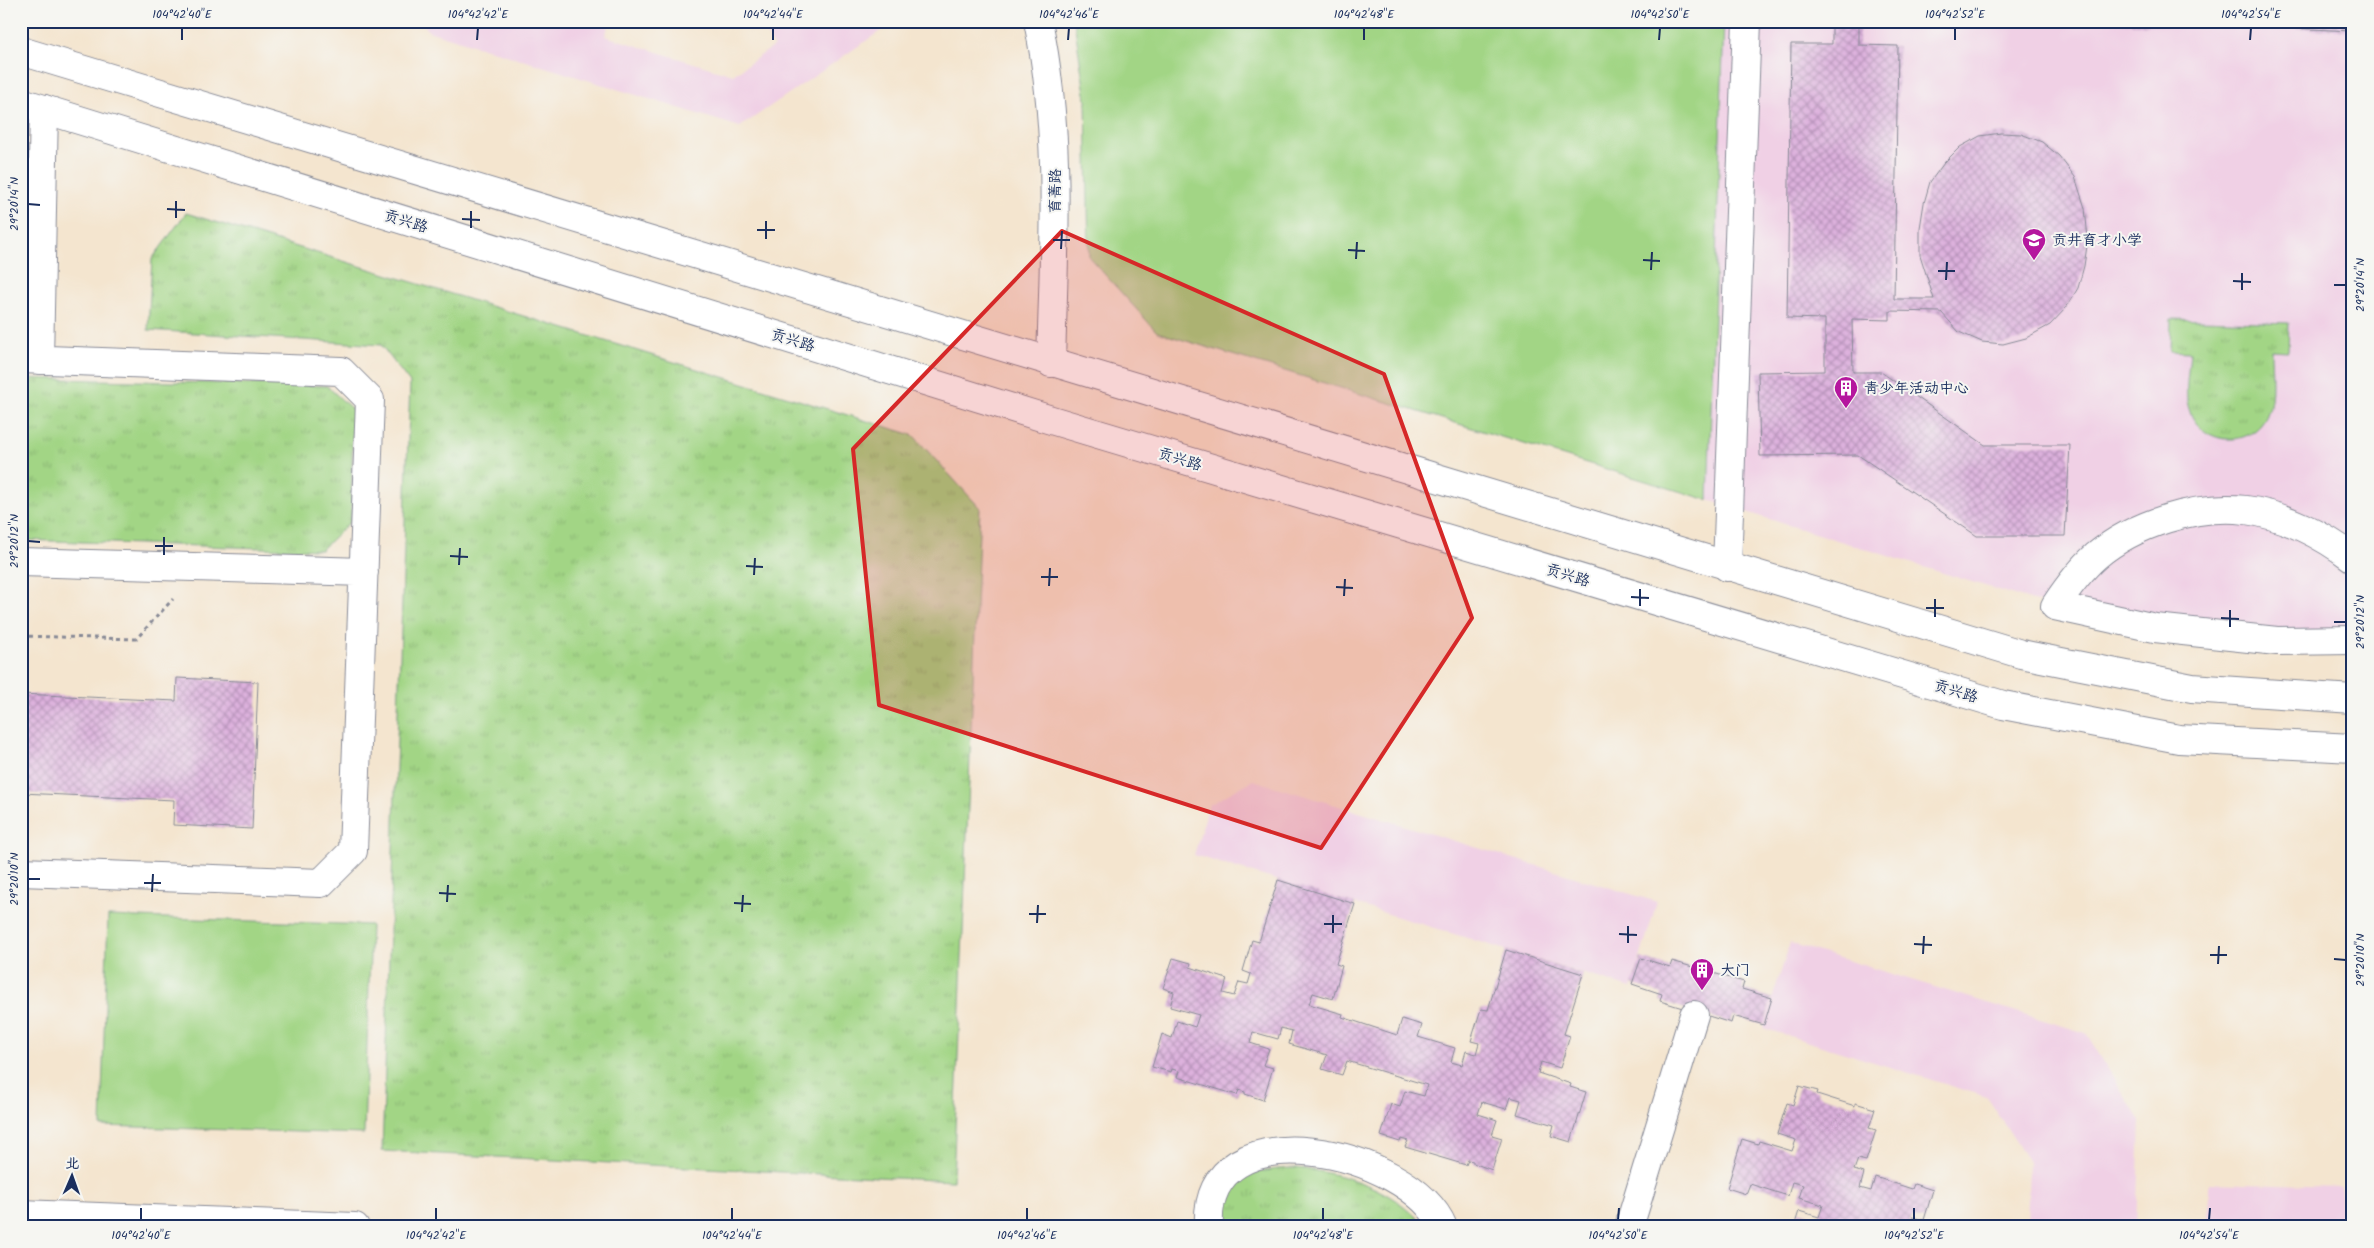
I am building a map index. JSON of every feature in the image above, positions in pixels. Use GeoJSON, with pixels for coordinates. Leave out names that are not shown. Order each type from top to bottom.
{"type":"FeatureCollection","features":[{"type":"Feature","properties":{"kind":"main road","name":"育菁路"},"geometry":{"type":"LineString","coordinates":[[1038,21],[1046,62],[1053,117],[1055,162],[1051,363]]}},
{"type":"Feature","properties":{"kind":"main road"},"geometry":{"type":"LineString","coordinates":[[1727,567],[1747,21]]}},
{"type":"Feature","properties":{"kind":"main road"},"geometry":{"type":"LineString","coordinates":[[21,51],[1727,567],[2021,654],[2192,688],[2353,698]]}},
{"type":"Feature","properties":{"kind":"main road"},"geometry":{"type":"LineString","coordinates":[[21,872],[321,883],[353,851],[370,400],[341,371],[30,360],[32,105]]}},
{"type":"Feature","properties":{"kind":"main road","name":"贡兴路"},"geometry":{"type":"LineString","coordinates":[[32,105],[1029,413],[2003,705],[2179,740],[2353,748]]}},
{"type":"Feature","properties":{"kind":"main road"},"geometry":{"type":"LineString","coordinates":[[2353,558],[2335,545],[2306,529],[2274,517],[2246,510],[2214,511],[2178,516],[2147,525],[2121,538],[2096,556],[2072,580],[2054,606],[2155,628],[2277,641],[2353,640]]}},
{"type":"Feature","properties":{"kind":"main road"},"geometry":{"type":"LineString","coordinates":[[21,562],[364,572]]}},
{"type":"Feature","properties":{"kind":"main road"},"geometry":{"type":"LineString","coordinates":[[1629,1227],[1694,1015]]}},
{"type":"Feature","properties":{"kind":"main road"},"geometry":{"type":"LineString","coordinates":[[1209,1227],[1208,1211],[1215,1188],[1230,1168],[1252,1155],[1286,1151],[1324,1153],[1383,1172],[1424,1200],[1438,1216],[1443,1227]]}},
{"type":"Feature","properties":{"kind":"main road"},"geometry":{"type":"LineString","coordinates":[[21,1214],[355,1227]]}},
{"type":"Feature","properties":{"kind":"path"},"geometry":{"type":"LineString","coordinates":[[21,636],[136,639],[204,567]]}},
{"type":"Feature","properties":{"kind":"highlighted area"},"geometry":{"type":"Polygon","coordinates":[[[1062,231],[1384,374],[1472,618],[1321,848],[879,705],[853,449],[1062,231]]]}},
{"type":"Feature","properties":{"kind":"shaded area"},"geometry":{"type":"Polygon","coordinates":[[[422,21],[556,21],[568,25],[569,21],[610,21],[605,36],[733,75],[774,46],[757,21],[895,21],[740,127],[428,31],[422,21]]]}},
{"type":"Feature","properties":{"kind":"shaded area","name":"贡井育才小学"},"geometry":{"type":"Polygon","coordinates":[[[1724,21],[2353,21],[2353,640],[2043,604],[1708,500],[1724,21]]]}},
{"type":"Feature","properties":{"kind":"shaded area"},"geometry":{"type":"Polygon","coordinates":[[[1253,780],[1657,902],[1631,988],[1194,855],[1209,805],[1253,780]]]}},
{"type":"Feature","properties":{"kind":"shaded area"},"geometry":{"type":"Polygon","coordinates":[[[1790,943],[2086,1033],[2140,1121],[2136,1227],[2027,1227],[2029,1162],[1987,1097],[1763,1028],[1790,943]]]}},
{"type":"Feature","properties":{"kind":"shaded area"},"geometry":{"type":"Polygon","coordinates":[[[2209,1183],[2341,1187],[2339,1227],[2208,1227],[2209,1183]]]}},
{"type":"Feature","properties":{"kind":"green space"},"geometry":{"type":"Polygon","coordinates":[[[1074,21],[1724,21],[1708,500],[1157,332],[1089,257],[1086,100],[1074,21]]]}},
{"type":"Feature","properties":{"kind":"green space"},"geometry":{"type":"Polygon","coordinates":[[[186,213],[913,435],[980,508],[953,1181],[382,1151],[410,383],[381,345],[148,330],[152,259],[186,213]]]}},
{"type":"Feature","properties":{"kind":"green space"},"geometry":{"type":"Polygon","coordinates":[[[2171,319],[2289,323],[2288,351],[2271,350],[2272,392],[2267,415],[2260,426],[2250,434],[2228,439],[2216,437],[2205,432],[2196,423],[2190,412],[2187,398],[2190,352],[2170,351],[2171,319]]]}},
{"type":"Feature","properties":{"kind":"green space"},"geometry":{"type":"Polygon","coordinates":[[[21,378],[327,386],[353,410],[351,521],[321,550],[21,540],[21,378]]]}},
{"type":"Feature","properties":{"kind":"green space"},"geometry":{"type":"Polygon","coordinates":[[[108,916],[371,925],[364,1134],[101,1126],[108,916]]]}},
{"type":"Feature","properties":{"kind":"green space"},"geometry":{"type":"Polygon","coordinates":[[[1296,1168],[1332,1174],[1366,1185],[1398,1202],[1425,1227],[1226,1227],[1226,1210],[1230,1196],[1236,1186],[1244,1179],[1268,1170],[1296,1168]]]}},
{"type":"Feature","properties":{"kind":"building"},"geometry":{"type":"Polygon","coordinates":[[[1832,21],[1859,21],[1859,45],[1898,46],[1894,299],[1934,299],[1920,255],[1920,228],[1924,203],[1930,182],[1944,163],[1960,147],[1980,136],[2001,133],[2021,134],[2042,142],[2059,156],[2075,177],[2085,208],[2088,239],[2084,266],[2078,288],[2066,308],[2050,325],[2026,338],[2003,344],[1982,342],[1959,332],[1941,312],[1890,311],[1890,320],[1852,319],[1853,372],[1881,372],[1985,445],[2070,445],[2065,536],[1977,536],[1858,455],[1760,456],[1758,372],[1825,371],[1825,319],[1787,318],[1791,44],[1832,44],[1832,21]]]}},
{"type":"Feature","properties":{"kind":"building"},"geometry":{"type":"Polygon","coordinates":[[[2087,21],[2203,21],[2202,28],[2087,21]]]}},
{"type":"Feature","properties":{"kind":"building"},"geometry":{"type":"Polygon","coordinates":[[[2289,21],[2353,21],[2353,31],[2289,28],[2289,21]]]}},
{"type":"Feature","properties":{"kind":"building"},"geometry":{"type":"Polygon","coordinates":[[[177,678],[258,682],[252,829],[173,825],[174,800],[21,793],[21,694],[176,701],[177,678]]]}},
{"type":"Feature","properties":{"kind":"building"},"geometry":{"type":"Polygon","coordinates":[[[1278,880],[1355,904],[1336,964],[1342,966],[1333,999],[1313,993],[1309,1004],[1343,1014],[1342,1017],[1397,1035],[1402,1019],[1422,1025],[1418,1037],[1455,1048],[1451,1062],[1462,1065],[1466,1051],[1476,1054],[1479,1043],[1471,1041],[1481,1009],[1488,1010],[1506,950],[1583,974],[1564,1034],[1570,1036],[1560,1068],[1541,1062],[1538,1073],[1571,1084],[1570,1087],[1586,1092],[1571,1142],[1551,1136],[1554,1125],[1517,1114],[1521,1100],[1510,1097],[1506,1109],[1482,1102],[1478,1114],[1497,1120],[1492,1135],[1502,1138],[1492,1170],[1473,1163],[1473,1161],[1468,1160],[1466,1165],[1405,1147],[1408,1141],[1401,1139],[1400,1142],[1381,1136],[1391,1104],[1400,1107],[1405,1091],[1424,1096],[1427,1085],[1347,1061],[1342,1075],[1322,1069],[1327,1055],[1289,1044],[1292,1031],[1281,1028],[1278,1039],[1253,1032],[1250,1043],[1269,1049],[1263,1065],[1273,1068],[1263,1100],[1239,1090],[1237,1095],[1177,1077],[1179,1071],[1172,1069],[1171,1072],[1152,1067],[1162,1034],[1172,1038],[1177,1021],[1195,1027],[1199,1015],[1170,1007],[1174,992],[1163,988],[1173,958],[1191,963],[1190,967],[1227,979],[1223,993],[1234,996],[1239,982],[1248,984],[1251,974],[1243,971],[1252,940],[1259,942],[1278,880]]]}},
{"type":"Feature","properties":{"kind":"building","name":"大门"},"geometry":{"type":"Polygon","coordinates":[[[1641,958],[1670,967],[1672,961],[1744,982],[1742,989],[1772,998],[1764,1025],[1733,1016],[1731,1023],[1660,1001],[1662,994],[1632,984],[1641,958]]]}},
{"type":"Feature","properties":{"kind":"building"},"geometry":{"type":"Polygon","coordinates":[[[1799,1086],[1818,1091],[1817,1094],[1855,1106],[1855,1103],[1875,1109],[1869,1128],[1876,1130],[1866,1161],[1858,1159],[1854,1170],[1864,1173],[1860,1188],[1871,1191],[1875,1177],[1912,1189],[1914,1184],[1933,1190],[1924,1220],[1912,1217],[1909,1227],[1892,1227],[1878,1223],[1876,1227],[1794,1227],[1799,1211],[1819,1217],[1823,1205],[1799,1198],[1803,1185],[1792,1182],[1788,1196],[1750,1184],[1746,1194],[1727,1188],[1742,1139],[1758,1144],[1759,1141],[1792,1151],[1796,1140],[1777,1134],[1787,1103],[1793,1105],[1799,1086]]]}},
{"type":"Feature","properties":{"kind":"place","name":"贡井育才小学"},"geometry":{"type":"Point","coordinates":[2034,261]}},
{"type":"Feature","properties":{"kind":"place","name":"青少年活动中心"},"geometry":{"type":"Point","coordinates":[1846,409]}},
{"type":"Feature","properties":{"kind":"place","name":"大门"},"geometry":{"type":"Point","coordinates":[1702,991]}}]}
